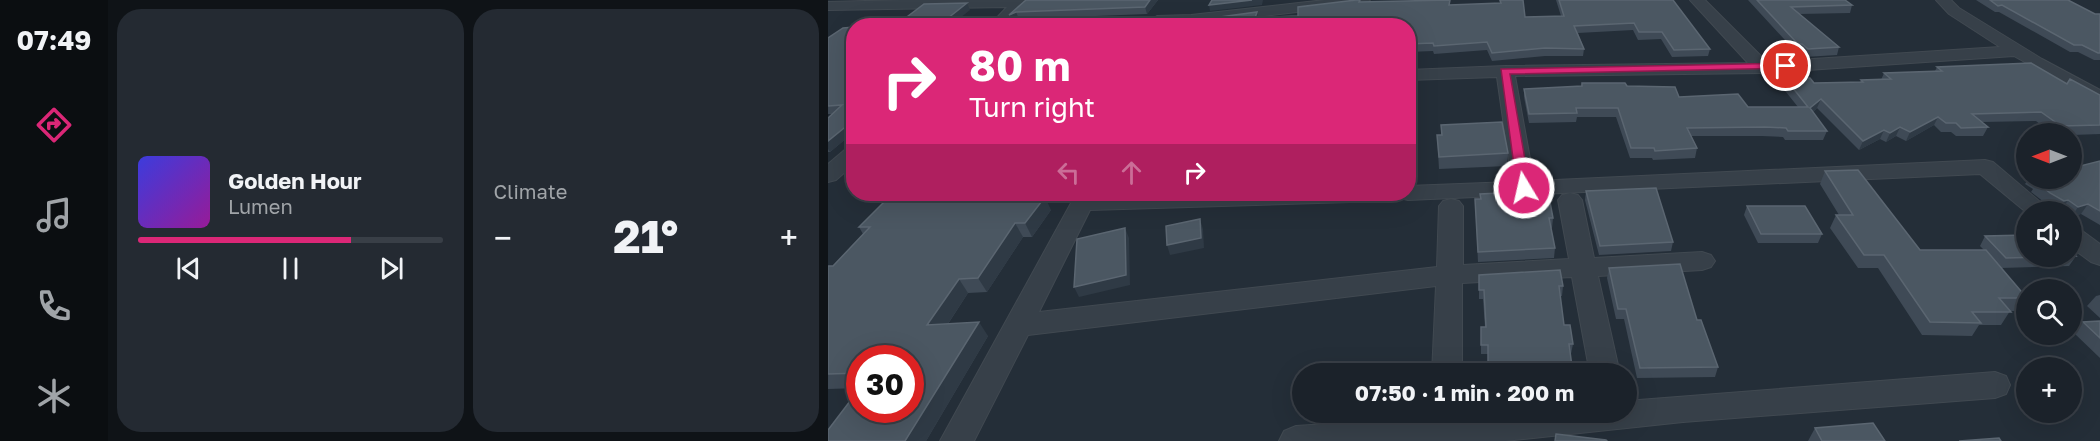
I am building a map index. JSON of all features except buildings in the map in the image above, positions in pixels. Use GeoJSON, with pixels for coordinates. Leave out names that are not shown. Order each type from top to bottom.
{"type":"FeatureCollection","features":[{"type":"Feature","properties":{"kind":"street"},"geometry":{"type":"LineString","coordinates":[[1192,18],[1204,0]]}},
{"type":"Feature","properties":{"kind":"street"},"geometry":{"type":"LineString","coordinates":[[1208,18],[1363,0]]}},
{"type":"Feature","properties":{"kind":"street"},"geometry":{"type":"LineString","coordinates":[[1697,0],[1763,68]]}},
{"type":"Feature","properties":{"kind":"street"},"geometry":{"type":"LineString","coordinates":[[1943,0],[1954,11],[2016,51],[2100,98]]}},
{"type":"Feature","properties":{"kind":"street"},"geometry":{"type":"LineString","coordinates":[[828,6],[1020,1]]}},
{"type":"Feature","properties":{"kind":"street"},"geometry":{"type":"LineString","coordinates":[[1004,18],[1020,1]]}},
{"type":"Feature","properties":{"kind":"street"},"geometry":{"type":"LineString","coordinates":[[838,18],[858,6]]}},
{"type":"Feature","properties":{"kind":"street"},"geometry":{"type":"LineString","coordinates":[[1416,75],[1505,71],[1763,68],[2016,51]]}},
{"type":"Feature","properties":{"kind":"street"},"geometry":{"type":"LineString","coordinates":[[1505,71],[1524,188]]}},
{"type":"Feature","properties":{"kind":"street"},"geometry":{"type":"LineString","coordinates":[[1416,193],[1910,171],[1945,167],[1985,167],[2027,201]]}},
{"type":"Feature","properties":{"kind":"street"},"geometry":{"type":"LineString","coordinates":[[1570,200],[1603,363]]}},
{"type":"Feature","properties":{"kind":"street"},"geometry":{"type":"LineString","coordinates":[[957,441],[1082,201]]}},
{"type":"Feature","properties":{"kind":"street"},"geometry":{"type":"LineString","coordinates":[[1447,363],[1451,206]]}},
{"type":"Feature","properties":{"kind":"street"},"geometry":{"type":"LineString","coordinates":[[2082,243],[2100,256]]}},
{"type":"Feature","properties":{"kind":"street"},"geometry":{"type":"LineString","coordinates":[[1019,326],[1449,275],[1702,261]]}},
{"type":"Feature","properties":{"kind":"street"},"geometry":{"type":"LineString","coordinates":[[1298,441],[1465,431],[1683,409],[1995,385]]}},
{"type":"Feature","properties":{"kind":"route"},"geometry":{"type":"LineString","coordinates":[[1524,188],[1505,71],[1786,66]]}}]}
